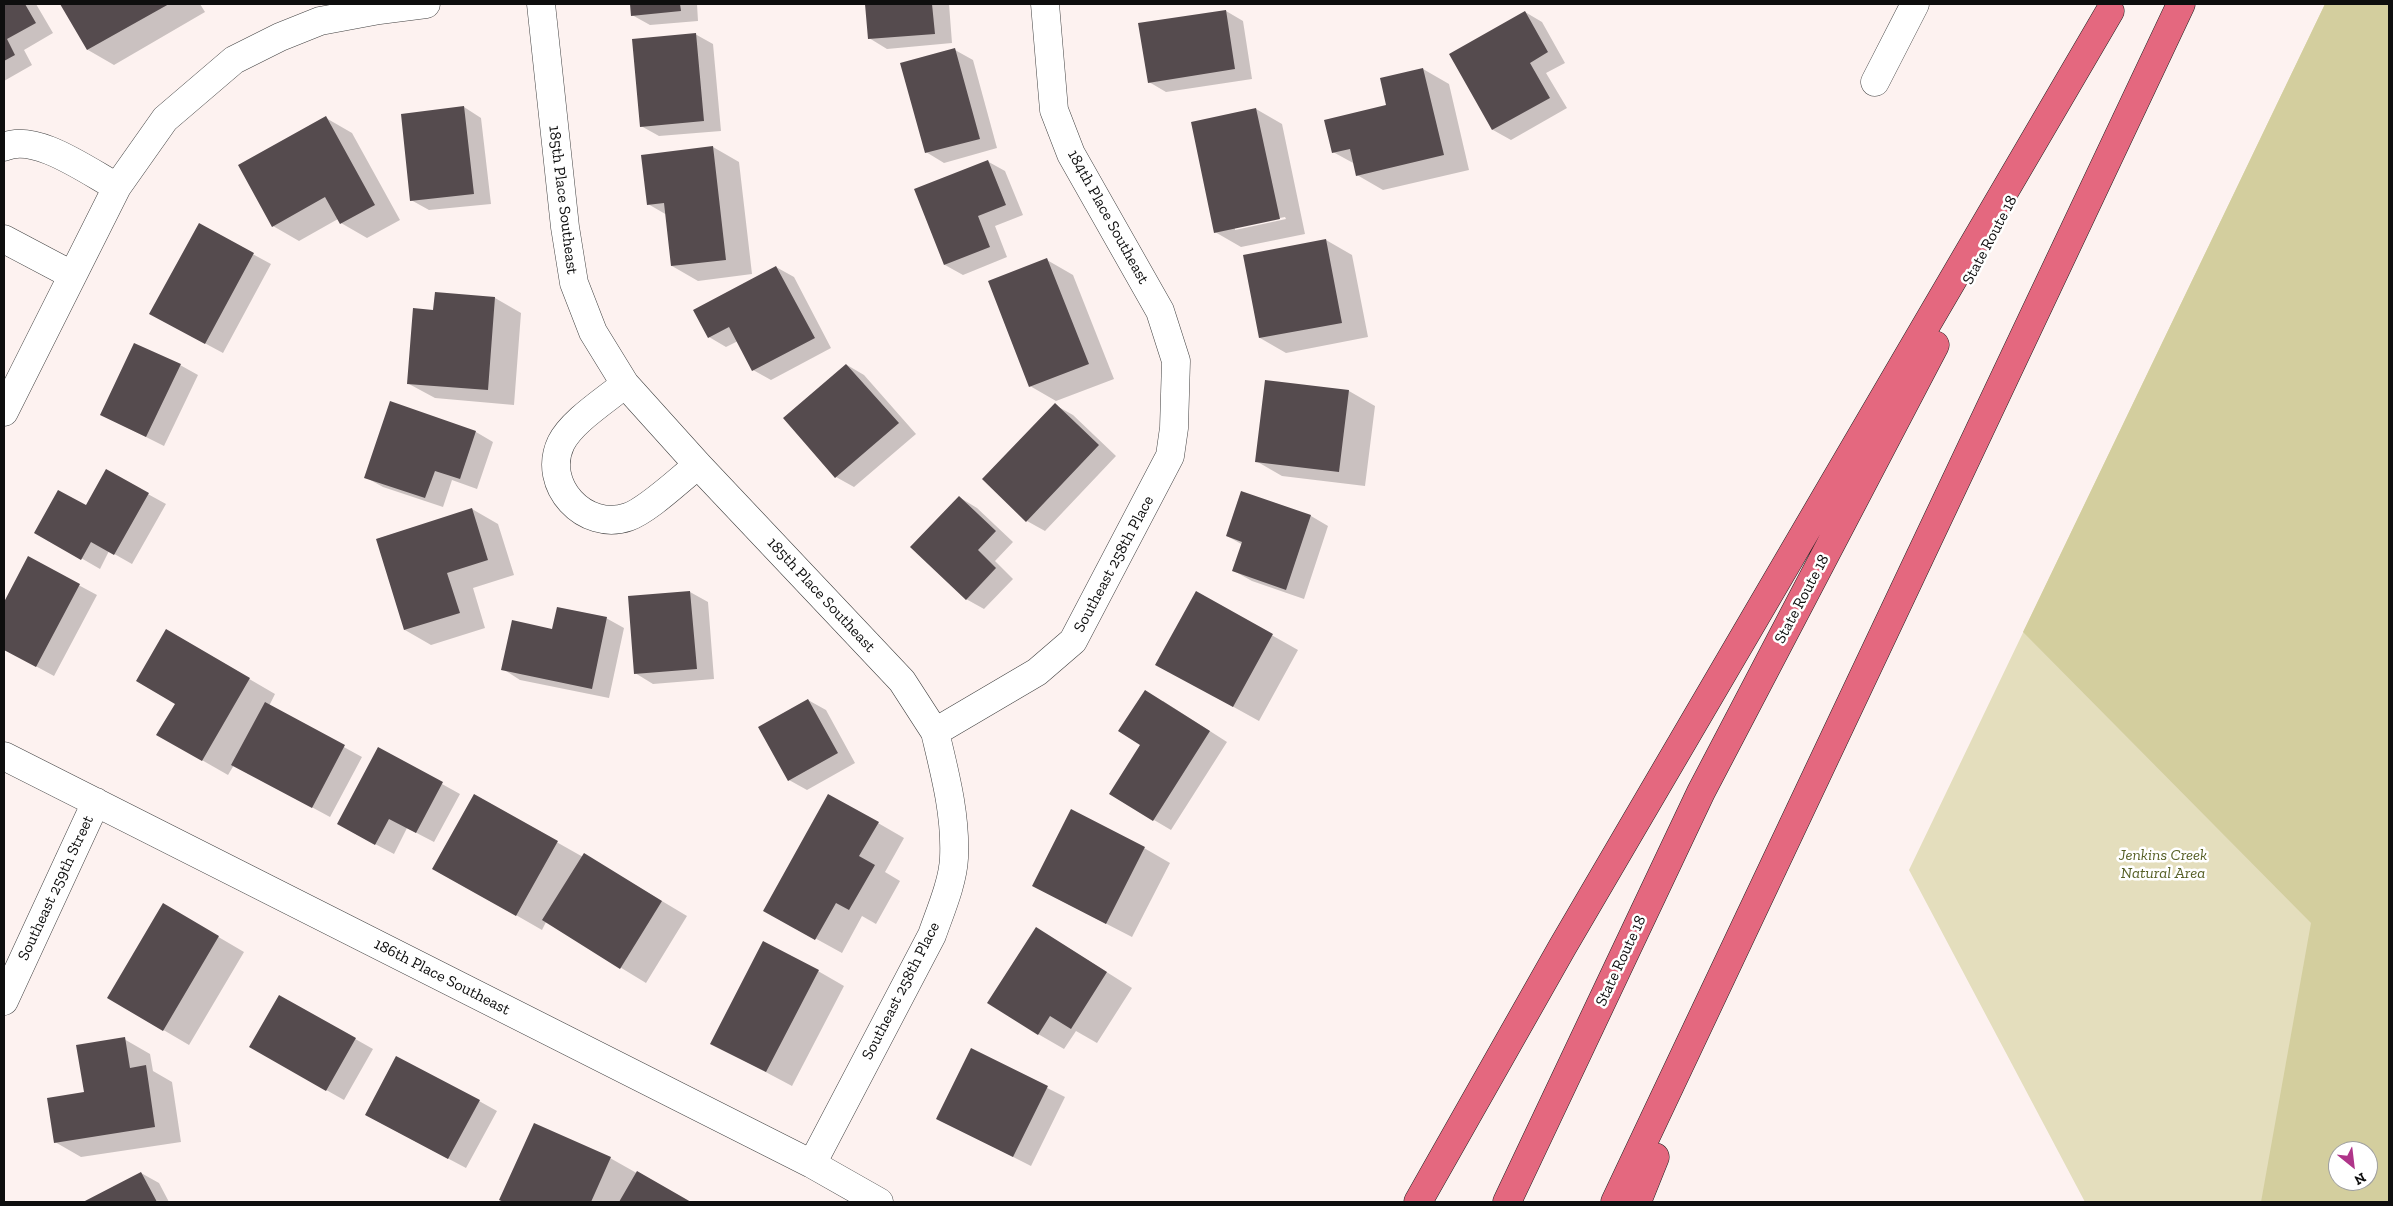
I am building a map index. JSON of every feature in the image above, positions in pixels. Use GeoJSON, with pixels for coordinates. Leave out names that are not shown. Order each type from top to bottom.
{"type":"FeatureCollection","features":[{"type":"Feature","properties":{"kind":"highway"},"geometry":{"type":"LineString","coordinates":[[1615,1202],[2181,4]]}},
{"type":"Feature","properties":{"kind":"highway"},"geometry":{"type":"LineString","coordinates":[[1418,1202],[1563,946],[2112,7]]}},
{"type":"Feature","properties":{"kind":"highway","name":"State Route 18"},"geometry":{"type":"LineString","coordinates":[[1507,1202],[1701,792],[2112,7]]}},
{"type":"Feature","properties":{"kind":"highway"},"geometry":{"type":"LineString","coordinates":[[1637,1202],[1782,847]]}},
{"type":"Feature","properties":{"kind":"street"},"geometry":{"type":"LineString","coordinates":[[4,412],[117,187],[165,119],[234,60],[320,21],[379,10],[426,4]]}},
{"type":"Feature","properties":{"kind":"street","name":"185th Place Southeast"},"geometry":{"type":"LineString","coordinates":[[541,4],[565,227],[574,283],[592,332],[625,384],[698,465],[902,681],[935,732]]}},
{"type":"Feature","properties":{"kind":"street","name":"184th Place Southeast"},"geometry":{"type":"LineString","coordinates":[[1045,4],[1054,110],[1071,154],[1160,312],[1176,361],[1174,428]]}},
{"type":"Feature","properties":{"kind":"street"},"geometry":{"type":"LineString","coordinates":[[1875,82],[1915,4]]}},
{"type":"Feature","properties":{"kind":"street"},"geometry":{"type":"LineString","coordinates":[[4,146],[26,143],[45,148],[117,187]]}},
{"type":"Feature","properties":{"kind":"street"},"geometry":{"type":"LineString","coordinates":[[4,239],[72,275]]}},
{"type":"Feature","properties":{"kind":"street"},"geometry":{"type":"LineString","coordinates":[[625,384],[574,427],[561,443],[556,463],[559,484],[570,502],[586,515],[607,520],[628,517],[646,506],[698,465]]}},
{"type":"Feature","properties":{"kind":"street","name":"Southeast 258th Place"},"geometry":{"type":"LineString","coordinates":[[812,1164],[932,936],[944,900],[954,859],[952,815],[951,797],[935,732],[1037,672],[1073,641],[1170,456],[1174,428]]}},
{"type":"Feature","properties":{"kind":"street","name":"186th Place Southeast"},"geometry":{"type":"LineString","coordinates":[[4,756],[812,1164],[879,1202]]}},
{"type":"Feature","properties":{"kind":"street","name":"Southeast 259th Street"},"geometry":{"type":"LineString","coordinates":[[4,1001],[96,802]]}},
{"type":"Feature","properties":{"kind":"green space","name":"Jenkins Creek Natural Area"},"geometry":{"type":"Polygon","coordinates":[[[2325,4],[2389,4],[2389,1202],[2085,1202],[1909,870],[2325,4]]]}},
{"type":"Feature","properties":{"kind":"shaded area","name":"Jenkins Creek Natural Area"},"geometry":{"type":"Polygon","coordinates":[[[2325,4],[2389,4],[2389,1202],[2261,1202],[2311,923],[2023,632],[2325,4]]]}},
{"type":"Feature","properties":{"kind":"building"},"geometry":{"type":"Polygon","coordinates":[[[4,4],[25,4],[36,23],[7,39],[15,55],[4,61],[4,4]]]}},
{"type":"Feature","properties":{"kind":"building"},"geometry":{"type":"Polygon","coordinates":[[[60,4],[169,4],[87,50],[60,4]]]}},
{"type":"Feature","properties":{"kind":"building"},"geometry":{"type":"Polygon","coordinates":[[[630,4],[680,4],[681,11],[631,16],[630,4]]]}},
{"type":"Feature","properties":{"kind":"building"},"geometry":{"type":"Polygon","coordinates":[[[865,4],[932,4],[935,34],[868,39],[865,4]]]}},
{"type":"Feature","properties":{"kind":"building"},"geometry":{"type":"Polygon","coordinates":[[[1226,10],[1235,69],[1148,83],[1138,23],[1226,10]]]}},
{"type":"Feature","properties":{"kind":"building"},"geometry":{"type":"Polygon","coordinates":[[[1525,11],[1548,52],[1530,63],[1550,98],[1492,130],[1449,54],[1525,11]]]}},
{"type":"Feature","properties":{"kind":"building"},"geometry":{"type":"Polygon","coordinates":[[[696,33],[704,121],[640,127],[632,39],[696,33]]]}},
{"type":"Feature","properties":{"kind":"building"},"geometry":{"type":"Polygon","coordinates":[[[955,48],[980,139],[925,153],[900,63],[955,48]]]}},
{"type":"Feature","properties":{"kind":"building"},"geometry":{"type":"Polygon","coordinates":[[[1423,68],[1444,155],[1356,176],[1350,149],[1332,153],[1324,120],[1386,105],[1380,78],[1423,68]]]}},
{"type":"Feature","properties":{"kind":"building"},"geometry":{"type":"Polygon","coordinates":[[[464,106],[474,194],[410,201],[401,114],[464,106]]]}},
{"type":"Feature","properties":{"kind":"building"},"geometry":{"type":"Polygon","coordinates":[[[1256,108],[1280,219],[1214,233],[1191,122],[1256,108]]]}},
{"type":"Feature","properties":{"kind":"building"},"geometry":{"type":"Polygon","coordinates":[[[326,116],[375,205],[340,224],[325,197],[272,227],[238,165],[326,116]]]}},
{"type":"Feature","properties":{"kind":"building"},"geometry":{"type":"Polygon","coordinates":[[[713,146],[726,260],[671,266],[664,203],[647,205],[641,155],[713,146]]]}},
{"type":"Feature","properties":{"kind":"building"},"geometry":{"type":"Polygon","coordinates":[[[988,160],[1006,205],[978,216],[990,247],[944,265],[914,189],[988,160]]]}},
{"type":"Feature","properties":{"kind":"building"},"geometry":{"type":"Polygon","coordinates":[[[199,223],[254,253],[205,344],[149,314],[199,223]]]}},
{"type":"Feature","properties":{"kind":"building"},"geometry":{"type":"Polygon","coordinates":[[[1326,239],[1342,323],[1259,338],[1243,255],[1326,239]]]}},
{"type":"Feature","properties":{"kind":"building"},"geometry":{"type":"Polygon","coordinates":[[[1047,258],[1089,364],[1029,387],[988,281],[1047,258]]]}},
{"type":"Feature","properties":{"kind":"building"},"geometry":{"type":"Polygon","coordinates":[[[776,266],[815,338],[752,371],[729,327],[708,338],[693,310],[776,266]]]}},
{"type":"Feature","properties":{"kind":"building"},"geometry":{"type":"Polygon","coordinates":[[[435,292],[495,297],[488,390],[407,384],[413,308],[433,310],[435,292]]]}},
{"type":"Feature","properties":{"kind":"building"},"geometry":{"type":"Polygon","coordinates":[[[134,343],[181,364],[146,437],[100,415],[134,343]]]}},
{"type":"Feature","properties":{"kind":"building"},"geometry":{"type":"Polygon","coordinates":[[[846,364],[899,423],[835,478],[783,418],[846,364]]]}},
{"type":"Feature","properties":{"kind":"building"},"geometry":{"type":"Polygon","coordinates":[[[1265,380],[1349,390],[1339,472],[1255,462],[1265,380]]]}},
{"type":"Feature","properties":{"kind":"building"},"geometry":{"type":"Polygon","coordinates":[[[390,401],[476,431],[460,479],[435,471],[425,498],[364,478],[390,401]]]}},
{"type":"Feature","properties":{"kind":"building"},"geometry":{"type":"Polygon","coordinates":[[[1055,403],[1099,445],[1026,522],[982,479],[1055,403]]]}},
{"type":"Feature","properties":{"kind":"building"},"geometry":{"type":"Polygon","coordinates":[[[106,469],[149,493],[114,555],[91,542],[81,560],[34,533],[58,490],[86,505],[106,469]]]}},
{"type":"Feature","properties":{"kind":"building"},"geometry":{"type":"Polygon","coordinates":[[[1241,491],[1311,515],[1286,590],[1232,571],[1242,542],[1226,536],[1241,491]]]}},
{"type":"Feature","properties":{"kind":"building"},"geometry":{"type":"Polygon","coordinates":[[[959,496],[996,531],[978,550],[996,568],[966,600],[910,547],[959,496]]]}},
{"type":"Feature","properties":{"kind":"building"},"geometry":{"type":"Polygon","coordinates":[[[472,508],[488,560],[447,573],[460,613],[404,630],[376,539],[472,508]]]}},
{"type":"Feature","properties":{"kind":"building"},"geometry":{"type":"Polygon","coordinates":[[[28,556],[80,584],[36,667],[4,650],[4,602],[28,556]]]}},
{"type":"Feature","properties":{"kind":"building"},"geometry":{"type":"Polygon","coordinates":[[[690,591],[697,669],[634,674],[628,596],[690,591]]]}},
{"type":"Feature","properties":{"kind":"building"},"geometry":{"type":"Polygon","coordinates":[[[1196,591],[1273,634],[1233,707],[1155,665],[1196,591]]]}},
{"type":"Feature","properties":{"kind":"building"},"geometry":{"type":"Polygon","coordinates":[[[557,607],[607,617],[592,689],[501,670],[512,620],[552,629],[557,607]]]}},
{"type":"Feature","properties":{"kind":"building"},"geometry":{"type":"Polygon","coordinates":[[[166,629],[250,678],[202,761],[156,735],[175,704],[136,681],[166,629]]]}},
{"type":"Feature","properties":{"kind":"building"},"geometry":{"type":"Polygon","coordinates":[[[1145,690],[1210,731],[1153,821],[1109,794],[1140,745],[1118,731],[1145,690]]]}},
{"type":"Feature","properties":{"kind":"building"},"geometry":{"type":"Polygon","coordinates":[[[808,699],[838,753],[788,781],[758,727],[808,699]]]}},
{"type":"Feature","properties":{"kind":"building"},"geometry":{"type":"Polygon","coordinates":[[[265,702],[345,745],[312,808],[231,765],[265,702]]]}},
{"type":"Feature","properties":{"kind":"building"},"geometry":{"type":"Polygon","coordinates":[[[378,747],[443,782],[416,833],[389,819],[375,845],[337,824],[378,747]]]}},
{"type":"Feature","properties":{"kind":"building"},"geometry":{"type":"Polygon","coordinates":[[[474,794],[558,841],[516,916],[432,869],[474,794]]]}},
{"type":"Feature","properties":{"kind":"building"},"geometry":{"type":"Polygon","coordinates":[[[828,794],[879,822],[859,856],[875,865],[849,910],[836,903],[815,940],[763,911],[828,794]]]}},
{"type":"Feature","properties":{"kind":"building"},"geometry":{"type":"Polygon","coordinates":[[[1071,809],[1145,847],[1106,924],[1032,886],[1071,809]]]}},
{"type":"Feature","properties":{"kind":"building"},"geometry":{"type":"Polygon","coordinates":[[[584,853],[662,901],[620,969],[542,920],[584,853]]]}},
{"type":"Feature","properties":{"kind":"building"},"geometry":{"type":"Polygon","coordinates":[[[163,903],[219,936],[163,1031],[107,998],[163,903]]]}},
{"type":"Feature","properties":{"kind":"building"},"geometry":{"type":"Polygon","coordinates":[[[1036,927],[1107,972],[1071,1029],[1050,1016],[1038,1035],[987,1003],[1036,927]]]}},
{"type":"Feature","properties":{"kind":"building"},"geometry":{"type":"Polygon","coordinates":[[[763,941],[819,970],[766,1072],[710,1044],[763,941]]]}},
{"type":"Feature","properties":{"kind":"building"},"geometry":{"type":"Polygon","coordinates":[[[279,995],[356,1038],[326,1091],[249,1047],[279,995]]]}},
{"type":"Feature","properties":{"kind":"building"},"geometry":{"type":"Polygon","coordinates":[[[125,1037],[130,1068],[146,1065],[155,1127],[54,1143],[47,1098],[84,1092],[76,1045],[125,1037]]]}},
{"type":"Feature","properties":{"kind":"building"},"geometry":{"type":"Polygon","coordinates":[[[971,1048],[1048,1086],[1013,1157],[936,1119],[971,1048]]]}},
{"type":"Feature","properties":{"kind":"building"},"geometry":{"type":"Polygon","coordinates":[[[396,1056],[480,1100],[448,1159],[365,1115],[396,1056]]]}},
{"type":"Feature","properties":{"kind":"building"},"geometry":{"type":"Polygon","coordinates":[[[534,1123],[611,1157],[591,1202],[504,1202],[499,1200],[534,1123]]]}},
{"type":"Feature","properties":{"kind":"building"},"geometry":{"type":"Polygon","coordinates":[[[637,1171],[691,1202],[619,1202],[637,1171]]]}},
{"type":"Feature","properties":{"kind":"building"},"geometry":{"type":"Polygon","coordinates":[[[141,1172],[157,1202],[83,1202],[141,1172]]]}}]}
